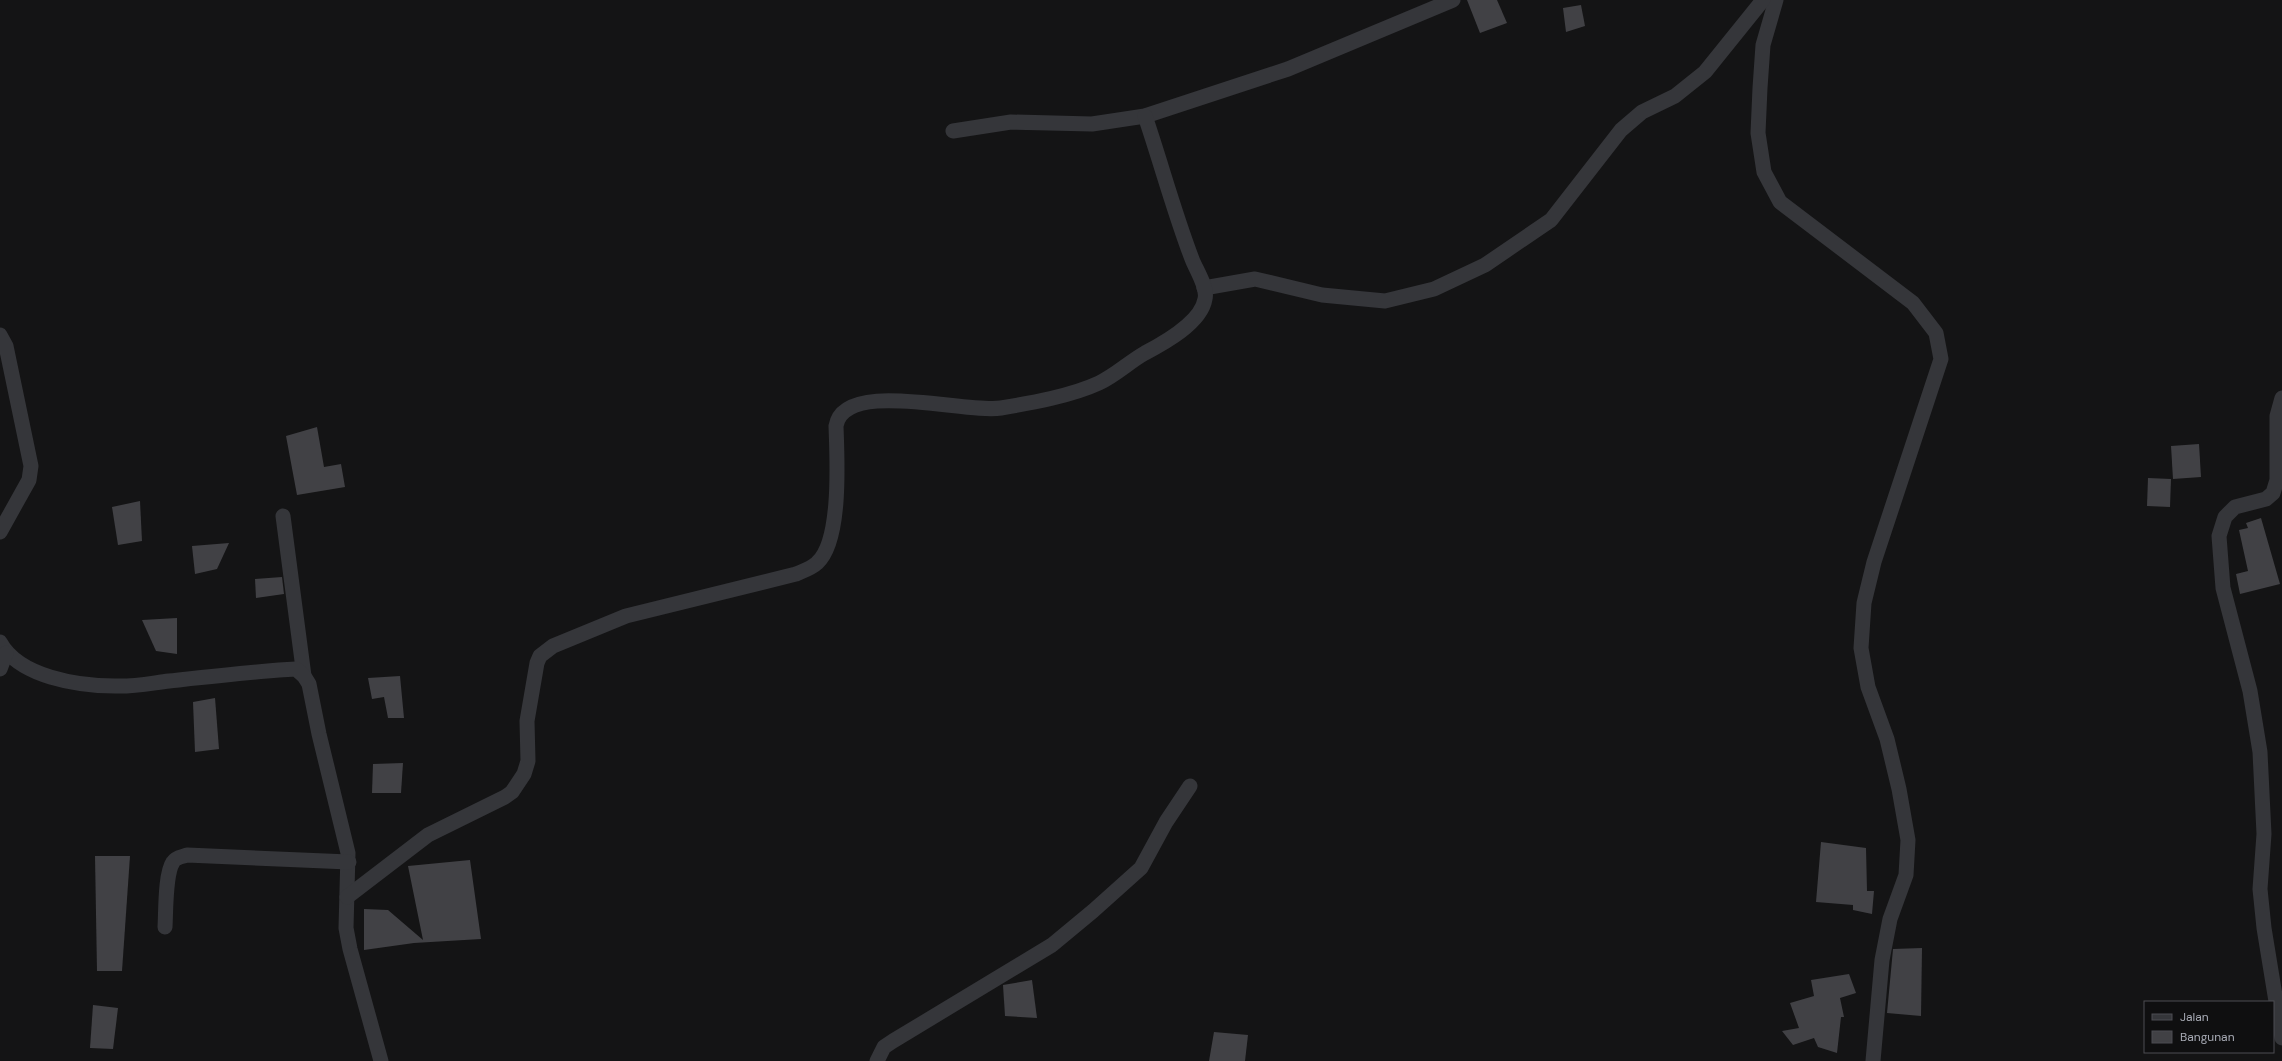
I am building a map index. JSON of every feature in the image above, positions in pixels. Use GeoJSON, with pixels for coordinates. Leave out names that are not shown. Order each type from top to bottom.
{"type":"FeatureCollection","features":[{"type":"Feature","properties":{"kind":"street"},"geometry":{"type":"LineString","coordinates":[[953,131],[1011,122],[1092,124],[1145,116],[1288,69],[1453,0]]}},
{"type":"Feature","properties":{"kind":"street"},"geometry":{"type":"LineString","coordinates":[[1204,288],[1255,279],[1322,295],[1385,301],[1434,289],[1485,265],[1551,220],[1621,130],[1642,112],[1676,96],[1705,72],[1763,0]]}},
{"type":"Feature","properties":{"kind":"street"},"geometry":{"type":"LineString","coordinates":[[1776,0],[1763,45],[1760,81],[1758,133],[1764,172],[1780,202],[1913,303],[1936,333],[1941,359],[1874,562],[1864,603],[1861,648],[1868,687],[1887,739],[1899,789],[1908,840],[1906,876],[1890,919],[1882,960],[1873,1061]]}},
{"type":"Feature","properties":{"kind":"street"},"geometry":{"type":"LineString","coordinates":[[347,897],[428,835],[505,797],[518,784],[528,761],[528,721],[537,663],[545,650],[604,623],[626,616],[796,574],[818,563],[830,544],[838,479],[837,418],[849,406],[887,400],[974,408],[999,408],[1091,386],[1120,371],[1143,354],[1164,343],[1191,322],[1202,308],[1206,298],[1204,288],[1191,258],[1145,116]]}},
{"type":"Feature","properties":{"kind":"street"},"geometry":{"type":"LineString","coordinates":[[0,335],[6,346],[31,466],[29,480],[0,532]]}},
{"type":"Feature","properties":{"kind":"street"},"geometry":{"type":"LineString","coordinates":[[2282,398],[2277,416],[2277,480],[2273,493],[2266,499],[2235,507],[2225,517],[2219,536],[2224,588],[2250,691],[2260,752],[2264,834],[2260,889],[2264,928],[2280,1014],[2282,1038]]}},
{"type":"Feature","properties":{"kind":"street"},"geometry":{"type":"LineString","coordinates":[[283,516],[304,676]]}},
{"type":"Feature","properties":{"kind":"street"},"geometry":{"type":"LineString","coordinates":[[3,647],[27,668],[56,678],[87,685],[116,686],[296,669],[304,676],[309,684],[319,734],[346,839],[349,862],[346,928],[350,949],[381,1061]]}},
{"type":"Feature","properties":{"kind":"street"},"geometry":{"type":"LineString","coordinates":[[0,669],[3,647]]}},
{"type":"Feature","properties":{"kind":"street"},"geometry":{"type":"LineString","coordinates":[[877,1061],[884,1047],[892,1041],[1052,945],[1142,868],[1166,822],[1190,786]]}},
{"type":"Feature","properties":{"kind":"street"},"geometry":{"type":"LineString","coordinates":[[165,927],[169,874],[173,862],[177,858],[187,855],[349,862]]}},
{"type":"Feature","properties":{"kind":"building"},"geometry":{"type":"Polygon","coordinates":[[[1467,0],[1497,0],[1507,23],[1480,33],[1467,0]]]}},
{"type":"Feature","properties":{"kind":"building"},"geometry":{"type":"Polygon","coordinates":[[[1581,5],[1585,26],[1566,32],[1563,8],[1581,5]]]}},
{"type":"Feature","properties":{"kind":"building"},"geometry":{"type":"Polygon","coordinates":[[[317,427],[324,467],[341,464],[345,487],[297,495],[286,436],[317,427]]]}},
{"type":"Feature","properties":{"kind":"building"},"geometry":{"type":"Polygon","coordinates":[[[2199,444],[2201,477],[2173,479],[2171,446],[2199,444]]]}},
{"type":"Feature","properties":{"kind":"building"},"geometry":{"type":"Polygon","coordinates":[[[2148,478],[2171,479],[2170,507],[2147,506],[2148,478]]]}},
{"type":"Feature","properties":{"kind":"building"},"geometry":{"type":"Polygon","coordinates":[[[140,501],[142,541],[118,545],[112,507],[140,501]]]}},
{"type":"Feature","properties":{"kind":"building"},"geometry":{"type":"Polygon","coordinates":[[[2261,518],[2280,584],[2240,594],[2236,574],[2248,571],[2239,530],[2248,528],[2246,523],[2261,518]]]}},
{"type":"Feature","properties":{"kind":"building"},"geometry":{"type":"Polygon","coordinates":[[[229,543],[217,569],[195,574],[192,546],[229,543]]]}},
{"type":"Feature","properties":{"kind":"building"},"geometry":{"type":"Polygon","coordinates":[[[282,577],[284,594],[256,598],[255,579],[282,577]]]}},
{"type":"Feature","properties":{"kind":"building"},"geometry":{"type":"Polygon","coordinates":[[[177,618],[177,654],[156,651],[142,620],[177,618]]]}},
{"type":"Feature","properties":{"kind":"building"},"geometry":{"type":"Polygon","coordinates":[[[400,676],[404,718],[388,718],[384,697],[372,699],[368,678],[400,676]]]}},
{"type":"Feature","properties":{"kind":"building"},"geometry":{"type":"Polygon","coordinates":[[[215,698],[219,749],[195,752],[193,702],[215,698]]]}},
{"type":"Feature","properties":{"kind":"building"},"geometry":{"type":"Polygon","coordinates":[[[403,763],[401,793],[372,793],[373,764],[403,763]]]}},
{"type":"Feature","properties":{"kind":"building"},"geometry":{"type":"Polygon","coordinates":[[[1821,842],[1866,848],[1867,891],[1874,891],[1872,914],[1853,910],[1853,905],[1816,902],[1821,842]]]}},
{"type":"Feature","properties":{"kind":"building"},"geometry":{"type":"Polygon","coordinates":[[[95,856],[130,856],[122,971],[97,971],[95,856]]]}},
{"type":"Feature","properties":{"kind":"building"},"geometry":{"type":"Polygon","coordinates":[[[470,860],[481,939],[414,943],[364,950],[364,909],[388,910],[423,940],[408,866],[470,860]]]}},
{"type":"Feature","properties":{"kind":"building"},"geometry":{"type":"Polygon","coordinates":[[[1922,948],[1921,1016],[1887,1013],[1893,949],[1922,948]]]}},
{"type":"Feature","properties":{"kind":"building"},"geometry":{"type":"Polygon","coordinates":[[[1849,974],[1856,993],[1840,998],[1844,1017],[1841,1017],[1837,1053],[1818,1047],[1814,1038],[1793,1045],[1782,1031],[1799,1028],[1790,1003],[1814,996],[1811,980],[1849,974]]]}},
{"type":"Feature","properties":{"kind":"building"},"geometry":{"type":"Polygon","coordinates":[[[1032,980],[1037,1018],[1005,1016],[1003,985],[1032,980]]]}},
{"type":"Feature","properties":{"kind":"building"},"geometry":{"type":"Polygon","coordinates":[[[93,1005],[118,1008],[113,1049],[90,1048],[93,1005]]]}},
{"type":"Feature","properties":{"kind":"building"},"geometry":{"type":"Polygon","coordinates":[[[1214,1032],[1248,1035],[1245,1061],[1209,1061],[1214,1032]]]}}]}
